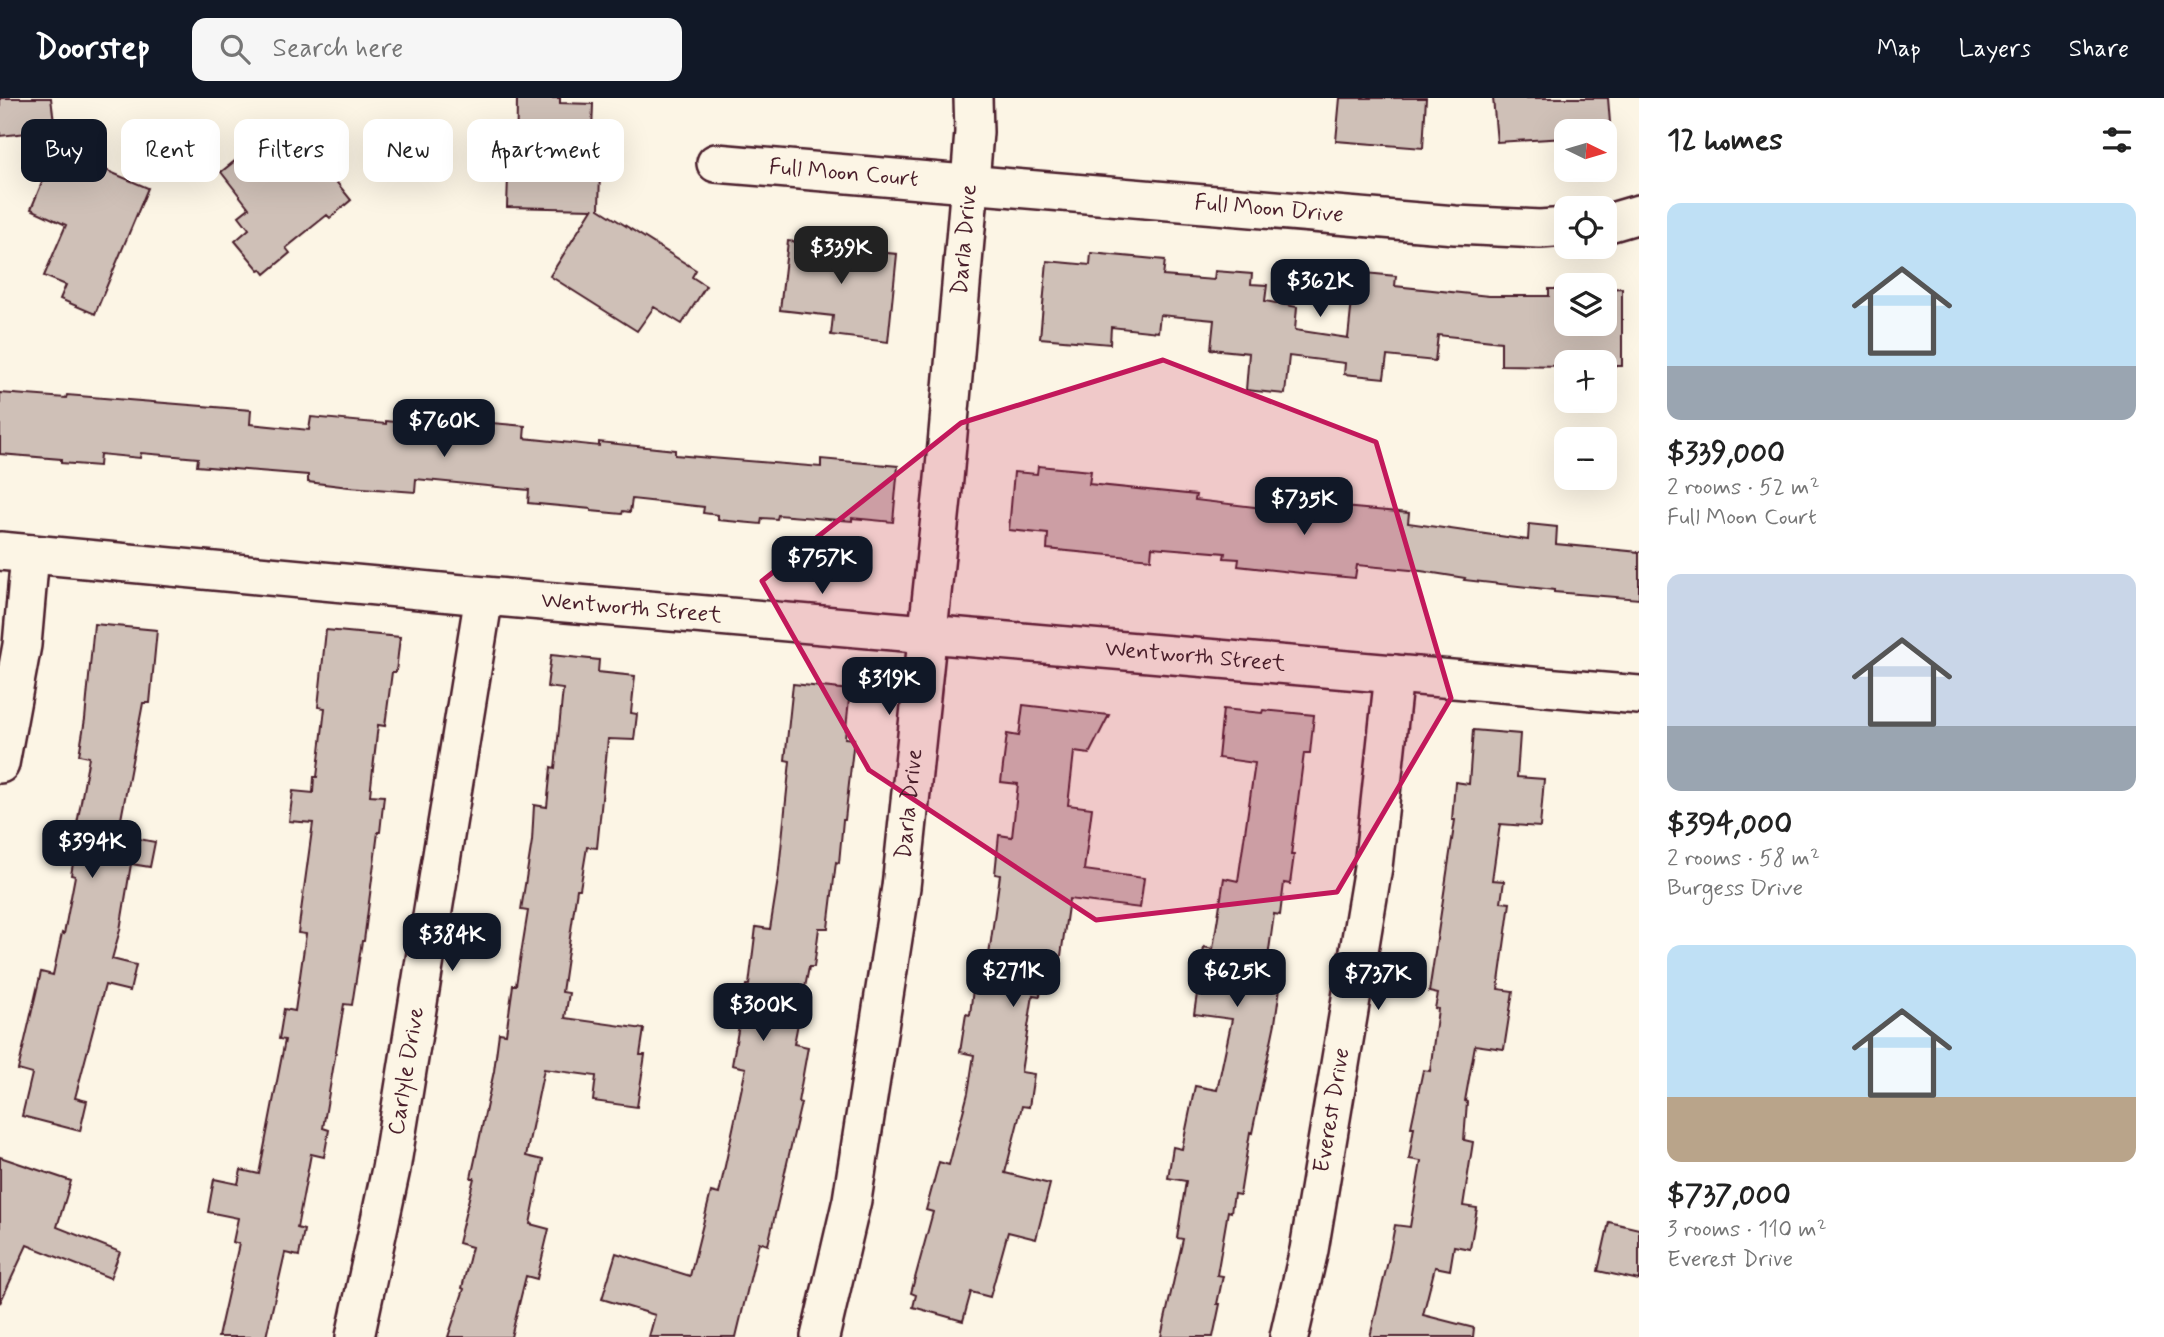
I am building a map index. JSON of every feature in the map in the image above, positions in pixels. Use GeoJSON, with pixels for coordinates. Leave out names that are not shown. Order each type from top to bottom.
{"type":"FeatureCollection","features":[{"type":"Feature","properties":{"kind":"street","name":"Darla Drive"},"geometry":{"type":"LineString","coordinates":[[820,1337],[852,1200],[901,887],[944,479],[974,132],[973,98]]}},
{"type":"Feature","properties":{"kind":"street","name":"Full Moon Court"},"geometry":{"type":"LineString","coordinates":[[716,163],[970,183]]}},
{"type":"Feature","properties":{"kind":"street","name":"Full Moon Drive"},"geometry":{"type":"LineString","coordinates":[[970,183],[1455,225],[1554,228]]}},
{"type":"Feature","properties":{"kind":"street"},"geometry":{"type":"LineString","coordinates":[[1617,220],[1639,214]]}},
{"type":"Feature","properties":{"kind":"street","name":"Wentworth Street"},"geometry":{"type":"LineString","coordinates":[[15,552],[484,596],[1639,695]]}},
{"type":"Feature","properties":{"kind":"street"},"geometry":{"type":"LineString","coordinates":[[0,764],[22,645],[15,552]]}},
{"type":"Feature","properties":{"kind":"street","name":"Carlyle Drive"},"geometry":{"type":"LineString","coordinates":[[355,1337],[391,1169],[484,596]]}},
{"type":"Feature","properties":{"kind":"street","name":"Everest Drive"},"geometry":{"type":"LineString","coordinates":[[1289,1337],[1309,1250],[1373,867],[1394,674]]}},
{"type":"Feature","properties":{"kind":"highlighted area"},"geometry":{"type":"Polygon","coordinates":[[[1163,360],[1376,442],[1451,698],[1337,892],[1096,920],[869,770],[762,581],[961,423],[1163,360]]]}},
{"type":"Feature","properties":{"kind":"building"},"geometry":{"type":"Polygon","coordinates":[[[0,98],[51,98],[54,119],[21,119],[21,134],[0,136],[0,98]]]}},
{"type":"Feature","properties":{"kind":"building"},"geometry":{"type":"Polygon","coordinates":[[[517,98],[560,98],[560,103],[593,104],[592,119],[517,119],[517,98]]]}},
{"type":"Feature","properties":{"kind":"building"},"geometry":{"type":"Polygon","coordinates":[[[1340,98],[1426,98],[1423,148],[1336,141],[1340,98]]]}},
{"type":"Feature","properties":{"kind":"building"},"geometry":{"type":"Polygon","coordinates":[[[1493,98],[1608,98],[1610,119],[1554,119],[1554,139],[1497,142],[1493,98]]]}},
{"type":"Feature","properties":{"kind":"building"},"geometry":{"type":"Polygon","coordinates":[[[234,162],[234,182],[336,182],[351,200],[330,218],[327,215],[286,248],[290,253],[265,274],[235,241],[249,229],[239,216],[249,208],[221,172],[234,162]]]}},
{"type":"Feature","properties":{"kind":"building"},"geometry":{"type":"Polygon","coordinates":[[[107,171],[121,177],[121,182],[134,182],[148,188],[95,314],[60,299],[66,285],[44,276],[66,225],[31,209],[42,182],[107,182],[107,171]]]}},
{"type":"Feature","properties":{"kind":"building"},"geometry":{"type":"Polygon","coordinates":[[[508,182],[600,182],[599,209],[696,270],[692,277],[706,286],[682,324],[654,307],[637,331],[550,276],[592,209],[507,207],[508,182]]]}},
{"type":"Feature","properties":{"kind":"building"},"geometry":{"type":"Polygon","coordinates":[[[815,236],[857,240],[856,250],[897,254],[888,342],[831,335],[833,316],[780,310],[788,241],[815,244],[815,236]]]}},
{"type":"Feature","properties":{"kind":"building"},"geometry":{"type":"Polygon","coordinates":[[[1091,253],[1165,260],[1163,276],[1214,280],[1215,271],[1252,274],[1251,284],[1267,285],[1265,301],[1297,307],[1295,330],[1348,338],[1355,272],[1396,276],[1395,286],[1489,296],[1549,296],[1549,289],[1554,289],[1554,336],[1617,336],[1617,288],[1622,288],[1622,366],[1617,366],[1617,350],[1554,350],[1554,366],[1501,365],[1501,342],[1438,335],[1435,361],[1387,356],[1384,378],[1344,374],[1345,363],[1289,356],[1285,394],[1246,390],[1249,353],[1211,349],[1214,320],[1160,315],[1158,332],[1111,327],[1110,344],[1040,338],[1047,261],[1090,265],[1091,253]]]}},
{"type":"Feature","properties":{"kind":"building"},"geometry":{"type":"Polygon","coordinates":[[[0,393],[66,398],[67,395],[251,410],[250,424],[309,430],[311,417],[386,424],[386,421],[403,423],[405,407],[433,410],[431,425],[491,431],[492,423],[525,426],[524,438],[599,446],[599,442],[675,450],[675,455],[821,467],[821,459],[898,466],[893,522],[778,515],[777,519],[762,518],[761,524],[718,520],[718,515],[703,513],[704,507],[632,499],[630,512],[623,511],[622,514],[528,503],[529,490],[416,479],[415,492],[349,487],[308,482],[308,475],[197,466],[198,458],[141,453],[140,458],[100,454],[99,466],[61,463],[61,459],[0,454],[0,393]]]}},
{"type":"Feature","properties":{"kind":"building"},"geometry":{"type":"Polygon","coordinates":[[[1038,466],[1091,471],[1089,484],[1196,495],[1195,500],[1331,516],[1332,506],[1409,513],[1408,523],[1528,540],[1529,524],[1557,527],[1556,544],[1639,552],[1639,599],[1554,592],[1464,580],[1465,578],[1421,571],[1357,565],[1355,578],[1238,566],[1239,559],[1224,558],[1225,553],[1152,547],[1151,559],[1047,549],[1048,534],[1009,530],[1014,472],[1037,474],[1038,466]]]}},
{"type":"Feature","properties":{"kind":"building"},"geometry":{"type":"Polygon","coordinates":[[[94,624],[157,630],[150,703],[143,703],[118,835],[155,842],[150,867],[131,864],[120,930],[112,959],[136,965],[130,991],[105,985],[75,1098],[87,1101],[80,1131],[22,1116],[32,1074],[18,1070],[41,972],[53,975],[75,876],[71,875],[75,852],[72,852],[89,757],[79,755],[94,624]]]}},
{"type":"Feature","properties":{"kind":"building"},"geometry":{"type":"Polygon","coordinates":[[[326,630],[400,637],[385,726],[378,725],[370,795],[384,796],[364,941],[352,1005],[344,1004],[323,1128],[329,1130],[324,1157],[311,1154],[297,1228],[304,1230],[299,1256],[285,1253],[266,1337],[218,1337],[239,1244],[233,1242],[238,1218],[208,1212],[214,1179],[238,1184],[241,1170],[259,1174],[285,1040],[279,1039],[284,1009],[295,1011],[306,934],[298,933],[313,823],[289,821],[293,791],[313,793],[314,777],[317,777],[325,708],[318,707],[326,630]]]}},
{"type":"Feature","properties":{"kind":"building"},"geometry":{"type":"Polygon","coordinates":[[[551,655],[599,660],[598,672],[635,676],[631,713],[637,714],[634,740],[608,739],[597,848],[587,847],[580,889],[577,889],[562,992],[569,993],[565,1018],[644,1029],[640,1055],[645,1055],[637,1107],[593,1101],[596,1076],[544,1069],[526,1156],[543,1160],[530,1224],[549,1229],[537,1279],[526,1276],[511,1337],[448,1337],[464,1289],[462,1288],[472,1247],[458,1243],[474,1178],[471,1178],[494,1071],[499,1033],[506,1034],[528,911],[521,910],[532,841],[534,805],[547,807],[551,767],[555,768],[563,689],[547,687],[551,655]]]}},
{"type":"Feature","properties":{"kind":"building"},"geometry":{"type":"Polygon","coordinates":[[[793,684],[850,690],[845,738],[854,739],[845,820],[839,863],[836,862],[828,928],[819,928],[814,967],[809,967],[794,1044],[808,1047],[798,1102],[801,1103],[768,1245],[759,1242],[736,1337],[649,1337],[655,1315],[602,1299],[616,1253],[690,1276],[711,1192],[719,1194],[746,1068],[732,1065],[746,985],[749,985],[756,927],[770,929],[778,879],[790,761],[785,760],[793,684]]]}},
{"type":"Feature","properties":{"kind":"building"},"geometry":{"type":"Polygon","coordinates":[[[1023,705],[1109,715],[1089,754],[1074,752],[1068,805],[1092,808],[1084,870],[1144,878],[1140,908],[1069,899],[1059,970],[1044,968],[1040,996],[1033,995],[1021,1072],[1034,1074],[1029,1107],[1022,1106],[1005,1173],[1050,1184],[1036,1239],[1008,1232],[990,1297],[971,1292],[963,1321],[913,1307],[916,1295],[911,1293],[933,1212],[926,1210],[939,1162],[949,1165],[968,1093],[974,1055],[960,1052],[966,1014],[970,1015],[977,954],[989,955],[1000,875],[995,874],[999,835],[1012,837],[1018,784],[1001,782],[1007,734],[1019,736],[1023,705]]]}},
{"type":"Feature","properties":{"kind":"building"},"geometry":{"type":"Polygon","coordinates":[[[1223,709],[1314,715],[1310,753],[1304,753],[1290,884],[1284,883],[1280,915],[1274,914],[1265,979],[1276,981],[1275,988],[1280,988],[1275,1023],[1252,1133],[1250,1132],[1240,1195],[1234,1194],[1231,1212],[1228,1211],[1217,1275],[1223,1276],[1213,1337],[1161,1337],[1183,1239],[1177,1238],[1186,1181],[1168,1178],[1173,1147],[1182,1149],[1195,1086],[1217,1090],[1232,1019],[1194,1014],[1204,947],[1213,949],[1224,878],[1238,881],[1255,763],[1218,758],[1223,709]]]}},
{"type":"Feature","properties":{"kind":"building"},"geometry":{"type":"Polygon","coordinates":[[[1473,730],[1520,734],[1517,777],[1544,779],[1540,827],[1500,824],[1492,880],[1504,881],[1501,902],[1510,903],[1498,989],[1513,991],[1504,1049],[1475,1045],[1465,1101],[1464,1140],[1473,1142],[1463,1206],[1477,1208],[1470,1249],[1454,1246],[1450,1270],[1435,1267],[1423,1315],[1474,1328],[1473,1337],[1370,1337],[1395,1225],[1410,1227],[1421,1161],[1409,1159],[1414,1127],[1411,1127],[1423,1070],[1430,1071],[1438,994],[1429,992],[1455,820],[1452,820],[1455,782],[1469,784],[1473,730]]]}},
{"type":"Feature","properties":{"kind":"building"},"geometry":{"type":"Polygon","coordinates":[[[0,1157],[71,1181],[57,1227],[120,1252],[110,1278],[27,1245],[0,1303],[0,1157]]]}},
{"type":"Feature","properties":{"kind":"building"},"geometry":{"type":"Polygon","coordinates":[[[1609,1222],[1639,1229],[1639,1280],[1598,1271],[1609,1222]]]}}]}
